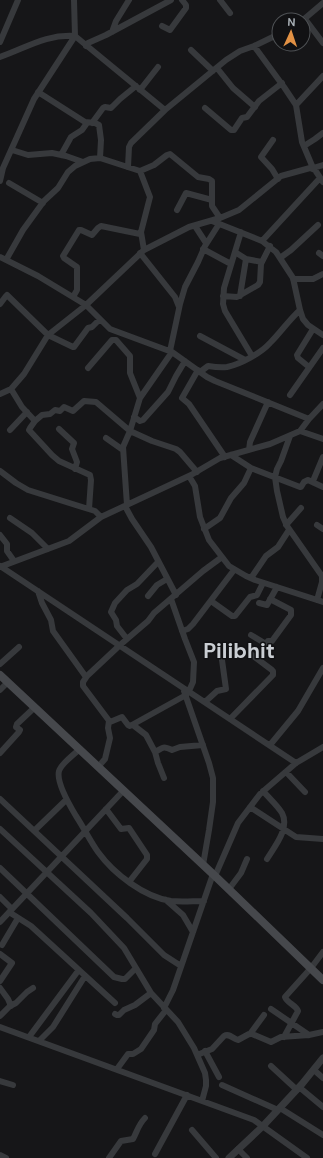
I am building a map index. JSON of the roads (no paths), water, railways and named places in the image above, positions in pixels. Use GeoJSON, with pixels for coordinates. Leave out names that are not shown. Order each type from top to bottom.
{"type":"FeatureCollection","features":[{"type":"Feature","properties":{"kind":"main road"},"geometry":{"type":"LineString","coordinates":[[0,675],[229,889],[323,980]]}},
{"type":"Feature","properties":{"kind":"street"},"geometry":{"type":"LineString","coordinates":[[0,42],[18,0]]}},
{"type":"Feature","properties":{"kind":"street"},"geometry":{"type":"LineString","coordinates":[[0,180],[34,99],[75,36],[74,0]]}},
{"type":"Feature","properties":{"kind":"street"},"geometry":{"type":"LineString","coordinates":[[112,32],[116,21],[130,0]]}},
{"type":"Feature","properties":{"kind":"street"},"geometry":{"type":"LineString","coordinates":[[154,0],[160,6]]}},
{"type":"Feature","properties":{"kind":"street"},"geometry":{"type":"LineString","coordinates":[[86,46],[88,43],[112,32],[171,0]]}},
{"type":"Feature","properties":{"kind":"street"},"geometry":{"type":"LineString","coordinates":[[162,26],[170,30],[186,8],[186,5],[182,0]]}},
{"type":"Feature","properties":{"kind":"street"},"geometry":{"type":"LineString","coordinates":[[220,0],[230,13]]}},
{"type":"Feature","properties":{"kind":"street"},"geometry":{"type":"LineString","coordinates":[[311,13],[323,2]]}},
{"type":"Feature","properties":{"kind":"street"},"geometry":{"type":"LineString","coordinates":[[311,28],[323,43]]}},
{"type":"Feature","properties":{"kind":"street"},"geometry":{"type":"LineString","coordinates":[[0,57],[38,41],[58,36],[75,36],[165,110]]}},
{"type":"Feature","properties":{"kind":"street"},"geometry":{"type":"LineString","coordinates":[[128,167],[128,147],[130,143],[165,110],[226,60],[240,51],[271,38]]}},
{"type":"Feature","properties":{"kind":"street"},"geometry":{"type":"LineString","coordinates":[[254,46],[282,83],[296,105],[304,146],[313,168],[322,180],[262,241]]}},
{"type":"Feature","properties":{"kind":"street"},"geometry":{"type":"LineString","coordinates":[[191,50],[255,107]]}},
{"type":"Feature","properties":{"kind":"street"},"geometry":{"type":"LineString","coordinates":[[60,155],[71,137],[90,123],[102,108],[111,108],[120,99],[138,88],[158,67]]}},
{"type":"Feature","properties":{"kind":"street"},"geometry":{"type":"LineString","coordinates":[[296,105],[323,76]]}},
{"type":"Feature","properties":{"kind":"street"},"geometry":{"type":"LineString","coordinates":[[205,108],[232,130],[261,100],[282,83]]}},
{"type":"Feature","properties":{"kind":"street"},"geometry":{"type":"LineString","coordinates":[[38,92],[80,119],[97,124],[100,128],[100,158]]}},
{"type":"Feature","properties":{"kind":"street"},"geometry":{"type":"LineString","coordinates":[[304,146],[323,133]]}},
{"type":"Feature","properties":{"kind":"street"},"geometry":{"type":"LineString","coordinates":[[273,140],[261,157],[272,169],[278,179]]}},
{"type":"Feature","properties":{"kind":"street"},"geometry":{"type":"LineString","coordinates":[[12,150],[28,155],[48,153],[84,162]]}},
{"type":"Feature","properties":{"kind":"street"},"geometry":{"type":"LineString","coordinates":[[219,221],[213,208],[212,181],[198,177],[170,154],[154,165],[140,171],[96,158],[75,166],[68,172],[58,188],[43,203],[3,258],[38,276],[86,305],[110,329],[171,351],[215,381],[309,419]]}},
{"type":"Feature","properties":{"kind":"street"},"geometry":{"type":"LineString","coordinates":[[133,725],[186,691],[193,682],[194,662],[182,631],[174,597],[167,579],[151,547],[132,519],[126,505],[123,450],[140,398],[171,351],[179,307],[185,287],[219,221],[239,210],[281,176],[323,165]]}},
{"type":"Feature","properties":{"kind":"street"},"geometry":{"type":"LineString","coordinates":[[140,171],[150,199],[140,234],[142,252],[175,297],[179,307]]}},
{"type":"Feature","properties":{"kind":"street"},"geometry":{"type":"LineString","coordinates":[[9,183],[43,203]]}},
{"type":"Feature","properties":{"kind":"street"},"geometry":{"type":"LineString","coordinates":[[177,210],[186,193],[212,200]]}},
{"type":"Feature","properties":{"kind":"street"},"geometry":{"type":"LineString","coordinates":[[0,394],[11,389],[24,374],[48,336],[86,305],[142,252],[189,227],[212,220],[219,221],[270,246],[280,258],[293,279],[303,319],[313,329],[323,335]]}},
{"type":"Feature","properties":{"kind":"street"},"geometry":{"type":"LineString","coordinates":[[280,258],[318,225]]}},
{"type":"Feature","properties":{"kind":"street"},"geometry":{"type":"LineString","coordinates":[[73,297],[77,290],[77,267],[63,256],[79,230],[92,235],[101,226],[140,234]]}},
{"type":"Feature","properties":{"kind":"street"},"geometry":{"type":"LineString","coordinates":[[195,226],[205,246],[231,264]]}},
{"type":"Feature","properties":{"kind":"street"},"geometry":{"type":"LineString","coordinates":[[241,232],[231,264],[223,296],[223,304],[225,311],[252,356]]}},
{"type":"Feature","properties":{"kind":"street"},"geometry":{"type":"LineString","coordinates":[[223,296],[236,298],[259,283],[262,262],[270,246]]}},
{"type":"Feature","properties":{"kind":"street"},"geometry":{"type":"LineString","coordinates":[[235,252],[246,259],[262,262]]}},
{"type":"Feature","properties":{"kind":"street"},"geometry":{"type":"LineString","coordinates":[[240,296],[246,259]]}},
{"type":"Feature","properties":{"kind":"street"},"geometry":{"type":"LineString","coordinates":[[293,279],[313,279],[323,274]]}},
{"type":"Feature","properties":{"kind":"street"},"geometry":{"type":"LineString","coordinates":[[0,304],[7,295],[48,336],[72,347],[74,347],[88,328],[92,327],[100,319]]}},
{"type":"Feature","properties":{"kind":"street"},"geometry":{"type":"LineString","coordinates":[[300,310],[291,318],[269,344],[252,356],[228,367],[208,366],[199,371],[182,398],[189,404],[228,456],[251,468],[300,487],[307,480],[323,486]]}},
{"type":"Feature","properties":{"kind":"street"},"geometry":{"type":"LineString","coordinates":[[309,367],[296,355],[313,329]]}},
{"type":"Feature","properties":{"kind":"street"},"geometry":{"type":"LineString","coordinates":[[200,336],[245,360]]}},
{"type":"Feature","properties":{"kind":"street"},"geometry":{"type":"LineString","coordinates":[[88,368],[112,340],[116,340],[130,356],[130,373],[140,398]]}},
{"type":"Feature","properties":{"kind":"street"},"geometry":{"type":"LineString","coordinates":[[290,395],[323,348]]}},
{"type":"Feature","properties":{"kind":"street"},"geometry":{"type":"LineString","coordinates":[[134,417],[140,421],[143,420],[169,391],[177,374],[186,361]]}},
{"type":"Feature","properties":{"kind":"street"},"geometry":{"type":"LineString","coordinates":[[11,389],[35,422]]}},
{"type":"Feature","properties":{"kind":"street"},"geometry":{"type":"LineString","coordinates":[[89,510],[91,477],[88,473],[56,459],[29,430],[42,415],[50,414],[55,410],[60,410],[64,407],[74,411],[82,401],[85,400],[95,402],[130,431],[152,441],[176,449],[197,472]]}},
{"type":"Feature","properties":{"kind":"street"},"geometry":{"type":"LineString","coordinates":[[249,450],[250,442],[268,402]]}},
{"type":"Feature","properties":{"kind":"street"},"geometry":{"type":"LineString","coordinates":[[0,566],[69,541],[101,517],[189,476],[220,458],[270,444],[300,431],[323,404]]}},
{"type":"Feature","properties":{"kind":"street"},"geometry":{"type":"LineString","coordinates":[[10,430],[27,412]]}},
{"type":"Feature","properties":{"kind":"street"},"geometry":{"type":"LineString","coordinates":[[59,429],[74,443],[72,449],[77,462],[75,468]]}},
{"type":"Feature","properties":{"kind":"street"},"geometry":{"type":"LineString","coordinates":[[300,431],[323,439]]}},
{"type":"Feature","properties":{"kind":"street"},"geometry":{"type":"LineString","coordinates":[[189,476],[195,486],[198,510],[204,529],[209,540],[229,566],[234,570],[263,583],[320,601],[323,576],[288,528],[277,491],[275,477],[290,436]]}},
{"type":"Feature","properties":{"kind":"street"},"geometry":{"type":"LineString","coordinates":[[106,438],[123,450]]}},
{"type":"Feature","properties":{"kind":"street"},"geometry":{"type":"LineString","coordinates":[[312,481],[323,457]]}},
{"type":"Feature","properties":{"kind":"street"},"geometry":{"type":"LineString","coordinates":[[204,529],[220,518],[231,498],[244,483],[251,468]]}},
{"type":"Feature","properties":{"kind":"street"},"geometry":{"type":"LineString","coordinates":[[0,472],[28,490],[95,511],[101,517]]}},
{"type":"Feature","properties":{"kind":"street"},"geometry":{"type":"LineString","coordinates":[[251,578],[266,556],[278,547],[301,508]]}},
{"type":"Feature","properties":{"kind":"street"},"geometry":{"type":"LineString","coordinates":[[10,518],[32,533],[48,549]]}},
{"type":"Feature","properties":{"kind":"street"},"geometry":{"type":"LineString","coordinates":[[317,525],[323,530]]}},
{"type":"Feature","properties":{"kind":"street"},"geometry":{"type":"LineString","coordinates":[[0,534],[6,544],[7,551],[14,561]]}},
{"type":"Feature","properties":{"kind":"street"},"geometry":{"type":"LineString","coordinates":[[98,767],[105,759],[110,738],[108,728],[109,721],[83,686],[83,681],[120,645],[148,621],[154,613],[222,557]]}},
{"type":"Feature","properties":{"kind":"street"},"geometry":{"type":"LineString","coordinates":[[127,639],[111,612],[112,607],[158,562]]}},
{"type":"Feature","properties":{"kind":"street"},"geometry":{"type":"LineString","coordinates":[[0,566],[296,763]]}},
{"type":"Feature","properties":{"kind":"street"},"geometry":{"type":"LineString","coordinates":[[182,631],[190,627],[234,570]]}},
{"type":"Feature","properties":{"kind":"street"},"geometry":{"type":"LineString","coordinates":[[148,596],[157,586],[167,579]]}},
{"type":"Feature","properties":{"kind":"street"},"geometry":{"type":"LineString","coordinates":[[211,601],[232,616],[235,616],[250,597],[257,595],[263,583]]}},
{"type":"Feature","properties":{"kind":"street"},"geometry":{"type":"LineString","coordinates":[[259,603],[267,605],[276,587]]}},
{"type":"Feature","properties":{"kind":"street"},"geometry":{"type":"LineString","coordinates":[[38,591],[42,603],[51,620],[53,631],[86,678]]}},
{"type":"Feature","properties":{"kind":"street"},"geometry":{"type":"LineString","coordinates":[[251,635],[266,644],[268,641],[272,641],[291,615],[291,610],[270,599]]}},
{"type":"Feature","properties":{"kind":"street"},"geometry":{"type":"LineString","coordinates":[[0,664],[19,646]]}},
{"type":"Feature","properties":{"kind":"street"},"geometry":{"type":"LineString","coordinates":[[230,719],[274,673],[252,655]]}},
{"type":"Feature","properties":{"kind":"street"},"geometry":{"type":"LineString","coordinates":[[205,702],[214,693],[226,689],[222,660]]}},
{"type":"Feature","properties":{"kind":"street"},"geometry":{"type":"LineString","coordinates":[[270,745],[298,711],[321,679],[323,668]]}},
{"type":"Feature","properties":{"kind":"street"},"geometry":{"type":"LineString","coordinates":[[0,690],[8,682]]}},
{"type":"Feature","properties":{"kind":"street"},"geometry":{"type":"LineString","coordinates":[[186,691],[213,778],[214,794],[210,830],[203,865]]}},
{"type":"Feature","properties":{"kind":"street"},"geometry":{"type":"LineString","coordinates":[[0,753],[19,732],[20,730],[16,726],[17,724],[35,707]]}},
{"type":"Feature","properties":{"kind":"street"},"geometry":{"type":"LineString","coordinates":[[109,721],[111,722],[121,716],[128,725],[133,725],[146,735],[156,752],[158,763],[164,778]]}},
{"type":"Feature","properties":{"kind":"street"},"geometry":{"type":"LineString","coordinates":[[156,752],[165,747],[172,750],[180,747],[203,745]]}},
{"type":"Feature","properties":{"kind":"street"},"geometry":{"type":"LineString","coordinates":[[117,1069],[128,1054],[133,1054],[141,1049],[154,1030],[155,1024],[165,1009],[214,875],[238,822],[263,791],[296,763],[323,747]]}},
{"type":"Feature","properties":{"kind":"street"},"geometry":{"type":"LineString","coordinates":[[80,749],[59,769],[59,778],[66,800],[99,854],[117,873],[143,891],[165,899],[179,902],[204,901]]}},
{"type":"Feature","properties":{"kind":"street"},"geometry":{"type":"LineString","coordinates":[[286,772],[305,792]]}},
{"type":"Feature","properties":{"kind":"street"},"geometry":{"type":"LineString","coordinates":[[0,922],[124,790]]}},
{"type":"Feature","properties":{"kind":"street"},"geometry":{"type":"LineString","coordinates":[[263,791],[282,813],[284,819],[284,829],[267,859]]}},
{"type":"Feature","properties":{"kind":"street"},"geometry":{"type":"LineString","coordinates":[[0,799],[164,954],[181,966]]}},
{"type":"Feature","properties":{"kind":"street"},"geometry":{"type":"LineString","coordinates":[[34,831],[66,800]]}},
{"type":"Feature","properties":{"kind":"street"},"geometry":{"type":"LineString","coordinates":[[250,807],[297,837],[323,838]]}},
{"type":"Feature","properties":{"kind":"street"},"geometry":{"type":"LineString","coordinates":[[106,809],[121,829],[129,828],[147,855],[147,859],[129,882]]}},
{"type":"Feature","properties":{"kind":"street"},"geometry":{"type":"LineString","coordinates":[[0,829],[91,913],[120,943],[151,993],[178,1022],[196,1052],[206,1080],[206,1089],[202,1101]]}},
{"type":"Feature","properties":{"kind":"street"},"geometry":{"type":"LineString","coordinates":[[229,889],[241,873],[247,859]]}},
{"type":"Feature","properties":{"kind":"street"},"geometry":{"type":"LineString","coordinates":[[0,868],[114,977],[125,979],[136,968]]}},
{"type":"Feature","properties":{"kind":"street"},"geometry":{"type":"LineString","coordinates":[[0,897],[18,918],[31,926],[115,1003]]}},
{"type":"Feature","properties":{"kind":"street"},"geometry":{"type":"LineString","coordinates":[[165,899],[183,914],[193,932]]}},
{"type":"Feature","properties":{"kind":"street"},"geometry":{"type":"LineString","coordinates":[[2,945],[18,918]]}},
{"type":"Feature","properties":{"kind":"street"},"geometry":{"type":"LineString","coordinates":[[284,1037],[298,1014],[298,1010],[285,997],[323,952]]}},
{"type":"Feature","properties":{"kind":"street"},"geometry":{"type":"LineString","coordinates":[[0,954],[12,963],[0,980]]}},
{"type":"Feature","properties":{"kind":"street"},"geometry":{"type":"LineString","coordinates":[[29,1037],[78,970]]}},
{"type":"Feature","properties":{"kind":"street"},"geometry":{"type":"LineString","coordinates":[[39,1041],[53,1027],[85,976]]}},
{"type":"Feature","properties":{"kind":"street"},"geometry":{"type":"LineString","coordinates":[[0,988],[11,1006]]}},
{"type":"Feature","properties":{"kind":"street"},"geometry":{"type":"LineString","coordinates":[[0,1016],[33,988]]}},
{"type":"Feature","properties":{"kind":"street"},"geometry":{"type":"LineString","coordinates":[[115,1014],[119,1015],[124,1010],[135,1005],[151,993]]}},
{"type":"Feature","properties":{"kind":"street"},"geometry":{"type":"LineString","coordinates":[[271,1009],[309,1035]]}},
{"type":"Feature","properties":{"kind":"street"},"geometry":{"type":"LineString","coordinates":[[196,1052],[212,1049],[226,1035],[238,1040],[250,1034],[264,1015]]}},
{"type":"Feature","properties":{"kind":"street"},"geometry":{"type":"LineString","coordinates":[[0,1027],[254,1120],[307,1158]]}},
{"type":"Feature","properties":{"kind":"street"},"geometry":{"type":"LineString","coordinates":[[250,1034],[272,1042],[284,1037],[323,1032]]}},
{"type":"Feature","properties":{"kind":"street"},"geometry":{"type":"LineString","coordinates":[[205,1051],[219,1077]]}},
{"type":"Feature","properties":{"kind":"street"},"geometry":{"type":"LineString","coordinates":[[229,1158],[263,1126],[298,1089],[323,1058]]}},
{"type":"Feature","properties":{"kind":"street"},"geometry":{"type":"LineString","coordinates":[[271,1066],[298,1089],[323,1107]]}},
{"type":"Feature","properties":{"kind":"street"},"geometry":{"type":"LineString","coordinates":[[314,1070],[323,1078]]}},
{"type":"Feature","properties":{"kind":"street"},"geometry":{"type":"LineString","coordinates":[[0,1081],[13,1085]]}},
{"type":"Feature","properties":{"kind":"street"},"geometry":{"type":"LineString","coordinates":[[222,1085],[279,1109],[323,1135]]}},
{"type":"Feature","properties":{"kind":"street"},"geometry":{"type":"LineString","coordinates":[[155,1154],[187,1095]]}},
{"type":"Feature","properties":{"kind":"street"},"geometry":{"type":"LineString","coordinates":[[109,1158],[121,1140],[133,1140],[136,1130],[145,1118]]}},
{"type":"Feature","properties":{"kind":"street"},"geometry":{"type":"LineString","coordinates":[[192,1130],[216,1158]]}},
{"type":"Feature","properties":{"kind":"street"},"geometry":{"type":"LineString","coordinates":[[238,1149],[247,1158]]}},
{"type":"Feature","properties":{"kind":"street"},"geometry":{"type":"LineString","coordinates":[[0,1155],[6,1158]]}},
{"type":"Feature","properties":{"kind":"district","name":"Pilibhit"},"geometry":{"type":"Point","coordinates":[239,651]}}]}
